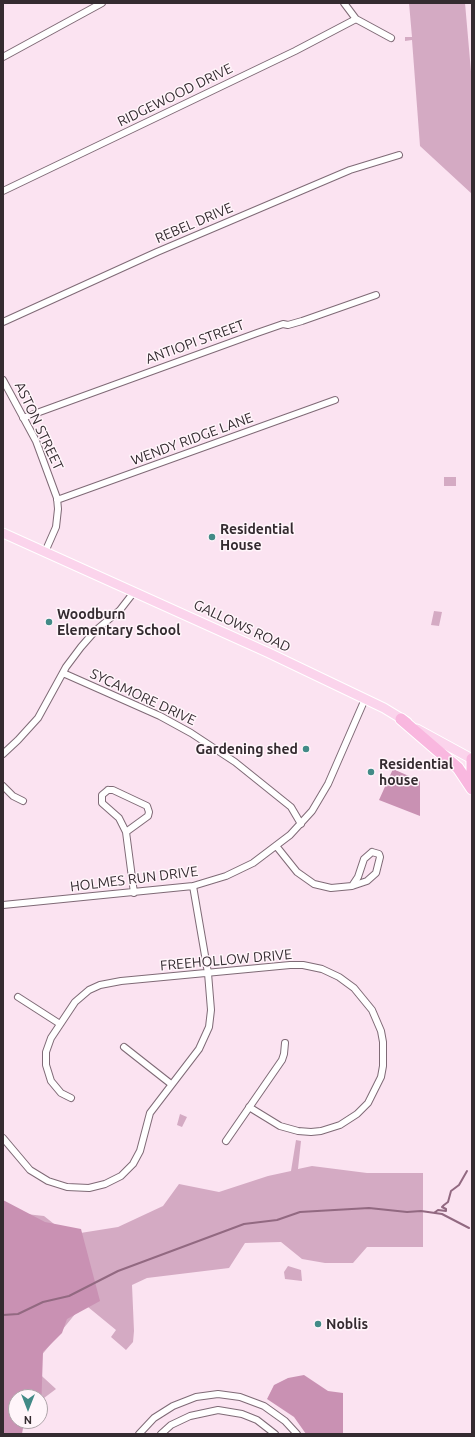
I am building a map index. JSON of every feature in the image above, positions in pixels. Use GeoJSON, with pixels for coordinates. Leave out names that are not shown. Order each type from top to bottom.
{"type":"FeatureCollection","features":[{"type":"Feature","properties":{"kind":"highway"},"geometry":{"type":"LineString","coordinates":[[401,719],[458,768],[472,789]]}},
{"type":"Feature","properties":{"kind":"highway"},"geometry":{"type":"LineString","coordinates":[[472,759],[472,775]]}},
{"type":"Feature","properties":{"kind":"main road","name":"GALLOWS ROAD"},"geometry":{"type":"LineString","coordinates":[[3,533],[365,699],[422,732],[448,744],[472,759]]}},
{"type":"Feature","properties":{"kind":"main road","name":"GALLOWS ROAD"},"geometry":{"type":"LineString","coordinates":[[422,732],[472,775]]}},
{"type":"Feature","properties":{"kind":"street"},"geometry":{"type":"LineString","coordinates":[[3,57],[102,3]]}},
{"type":"Feature","properties":{"kind":"street"},"geometry":{"type":"LineString","coordinates":[[344,3],[356,19],[391,38]]}},
{"type":"Feature","properties":{"kind":"street","name":"RIDGEWOOD DRIVE"},"geometry":{"type":"LineString","coordinates":[[3,191],[295,51],[356,19]]}},
{"type":"Feature","properties":{"kind":"street","name":"REBEL DRIVE"},"geometry":{"type":"LineString","coordinates":[[3,322],[157,252],[350,170],[399,155]]}},
{"type":"Feature","properties":{"kind":"street","name":"ANTIOPI STREET"},"geometry":{"type":"LineString","coordinates":[[23,418],[256,333],[283,324],[302,321],[376,295]]}},
{"type":"Feature","properties":{"kind":"street","name":"ASTON STREET"},"geometry":{"type":"LineString","coordinates":[[3,380],[36,441],[57,500],[58,516],[56,527],[45,552]]}},
{"type":"Feature","properties":{"kind":"street","name":"WENDY RIDGE LANE"},"geometry":{"type":"LineString","coordinates":[[57,500],[335,400]]}},
{"type":"Feature","properties":{"kind":"street"},"geometry":{"type":"LineString","coordinates":[[3,754],[38,718],[63,673],[81,647],[95,631],[120,610],[134,592]]}},
{"type":"Feature","properties":{"kind":"street","name":"SYCAMORE DRIVE"},"geometry":{"type":"LineString","coordinates":[[63,673],[160,716],[192,733],[235,762],[291,808],[301,824]]}},
{"type":"Feature","properties":{"kind":"street","name":"HOLMES RUN DRIVE"},"geometry":{"type":"LineString","coordinates":[[3,905],[193,886],[238,871],[277,847],[301,824],[328,784],[365,699]]}},
{"type":"Feature","properties":{"kind":"street"},"geometry":{"type":"LineString","coordinates":[[3,786],[13,796],[23,801]]}},
{"type":"Feature","properties":{"kind":"street"},"geometry":{"type":"LineString","coordinates":[[126,832],[148,816],[149,809],[113,790],[108,790],[102,795],[102,803],[119,818],[126,832],[134,892]]}},
{"type":"Feature","properties":{"kind":"street"},"geometry":{"type":"LineString","coordinates":[[277,847],[297,872],[314,884],[332,888],[352,886],[367,881],[376,873],[380,862],[379,854],[372,852],[366,855],[358,877],[352,886]]}},
{"type":"Feature","properties":{"kind":"street"},"geometry":{"type":"LineString","coordinates":[[3,1138],[22,1163],[48,1181],[77,1189],[106,1184],[121,1176],[133,1164],[141,1146],[150,1113],[199,1049],[206,1035],[211,1010],[208,973],[193,886]]}},
{"type":"Feature","properties":{"kind":"street","name":"FREEHOLLOW DRIVE"},"geometry":{"type":"LineString","coordinates":[[71,1098],[56,1089],[51,1081],[46,1065],[47,1046],[60,1024],[81,996],[100,985],[121,981],[302,965],[322,969],[339,977],[358,992],[372,1010],[381,1031],[384,1054],[379,1084],[368,1103],[350,1120],[321,1131],[298,1131],[273,1123],[249,1107]]}},
{"type":"Feature","properties":{"kind":"street"},"geometry":{"type":"LineString","coordinates":[[18,997],[60,1024]]}},
{"type":"Feature","properties":{"kind":"street"},"geometry":{"type":"LineString","coordinates":[[226,1141],[282,1060],[285,1042]]}},
{"type":"Feature","properties":{"kind":"street"},"geometry":{"type":"LineString","coordinates":[[124,1047],[171,1084]]}},
{"type":"Feature","properties":{"kind":"street"},"geometry":{"type":"LineString","coordinates":[[140,1434],[154,1418],[173,1406],[196,1397],[218,1394],[240,1397],[264,1406],[285,1421],[297,1434]]}},
{"type":"Feature","properties":{"kind":"street"},"geometry":{"type":"LineString","coordinates":[[161,1434],[172,1425],[190,1416],[218,1410],[248,1417],[265,1425],[275,1434]]}},
{"type":"Feature","properties":{"kind":"shaded area"},"geometry":{"type":"Polygon","coordinates":[[[409,3],[465,3],[472,83],[472,194],[420,146],[412,40],[405,41],[405,37],[412,37],[409,3]]]}},
{"type":"Feature","properties":{"kind":"shaded area"},"geometry":{"type":"Polygon","coordinates":[[[444,477],[456,477],[456,486],[444,486],[444,477]]]}},
{"type":"Feature","properties":{"kind":"shaded area"},"geometry":{"type":"Polygon","coordinates":[[[434,611],[442,612],[439,626],[431,625],[434,611]]]}},
{"type":"Feature","properties":{"kind":"shaded area"},"geometry":{"type":"Polygon","coordinates":[[[393,769],[420,781],[420,816],[379,800],[393,769]]]}},
{"type":"Feature","properties":{"kind":"shaded area"},"geometry":{"type":"Polygon","coordinates":[[[180,1114],[187,1117],[182,1127],[177,1125],[180,1114]]]}},
{"type":"Feature","properties":{"kind":"shaded area"},"geometry":{"type":"Polygon","coordinates":[[[296,1140],[301,1141],[298,1169],[312,1166],[367,1173],[423,1173],[423,1247],[367,1247],[353,1263],[325,1263],[302,1259],[281,1242],[245,1243],[229,1268],[147,1278],[132,1285],[133,1342],[126,1350],[111,1337],[116,1330],[88,1307],[80,1308],[32,1367],[56,1389],[48,1395],[48,1389],[8,1389],[8,1429],[3,1434],[3,1202],[17,1213],[44,1216],[68,1235],[118,1227],[163,1206],[179,1184],[219,1192],[268,1176],[291,1171],[296,1140]]]}},
{"type":"Feature","properties":{"kind":"shaded area"},"geometry":{"type":"Polygon","coordinates":[[[3,1200],[45,1222],[81,1229],[100,1301],[67,1319],[62,1333],[43,1352],[42,1389],[8,1389],[8,1429],[23,1429],[22,1434],[3,1434],[3,1200]]]}},
{"type":"Feature","properties":{"kind":"shaded area"},"geometry":{"type":"Polygon","coordinates":[[[288,1266],[301,1270],[302,1281],[285,1279],[284,1272],[288,1266]]]}},
{"type":"Feature","properties":{"kind":"shaded area"},"geometry":{"type":"Polygon","coordinates":[[[304,1375],[328,1391],[343,1393],[343,1434],[306,1434],[294,1417],[267,1399],[274,1385],[288,1378],[304,1375]]]}},
{"type":"Feature","properties":{"kind":"waterway"},"geometry":{"type":"LineString","coordinates":[[434,1213],[438,1210],[446,1211],[446,1209],[442,1207],[448,1202],[451,1191],[459,1185],[467,1171]]}},
{"type":"Feature","properties":{"kind":"waterway"},"geometry":{"type":"LineString","coordinates":[[3,1315],[18,1314],[43,1302],[69,1296],[118,1271],[244,1224],[277,1220],[300,1212],[369,1208],[407,1212],[421,1211],[442,1214],[469,1228]]}},
{"type":"Feature","properties":{"kind":"place","name":"Residential House"},"geometry":{"type":"Point","coordinates":[212,537]}},
{"type":"Feature","properties":{"kind":"place","name":"Woodburn Elementary School"},"geometry":{"type":"Point","coordinates":[49,622]}},
{"type":"Feature","properties":{"kind":"place","name":"Gardening shed"},"geometry":{"type":"Point","coordinates":[306,749]}},
{"type":"Feature","properties":{"kind":"place","name":"Residential house"},"geometry":{"type":"Point","coordinates":[371,772]}},
{"type":"Feature","properties":{"kind":"place","name":"Noblis"},"geometry":{"type":"Point","coordinates":[318,1324]}}]}
